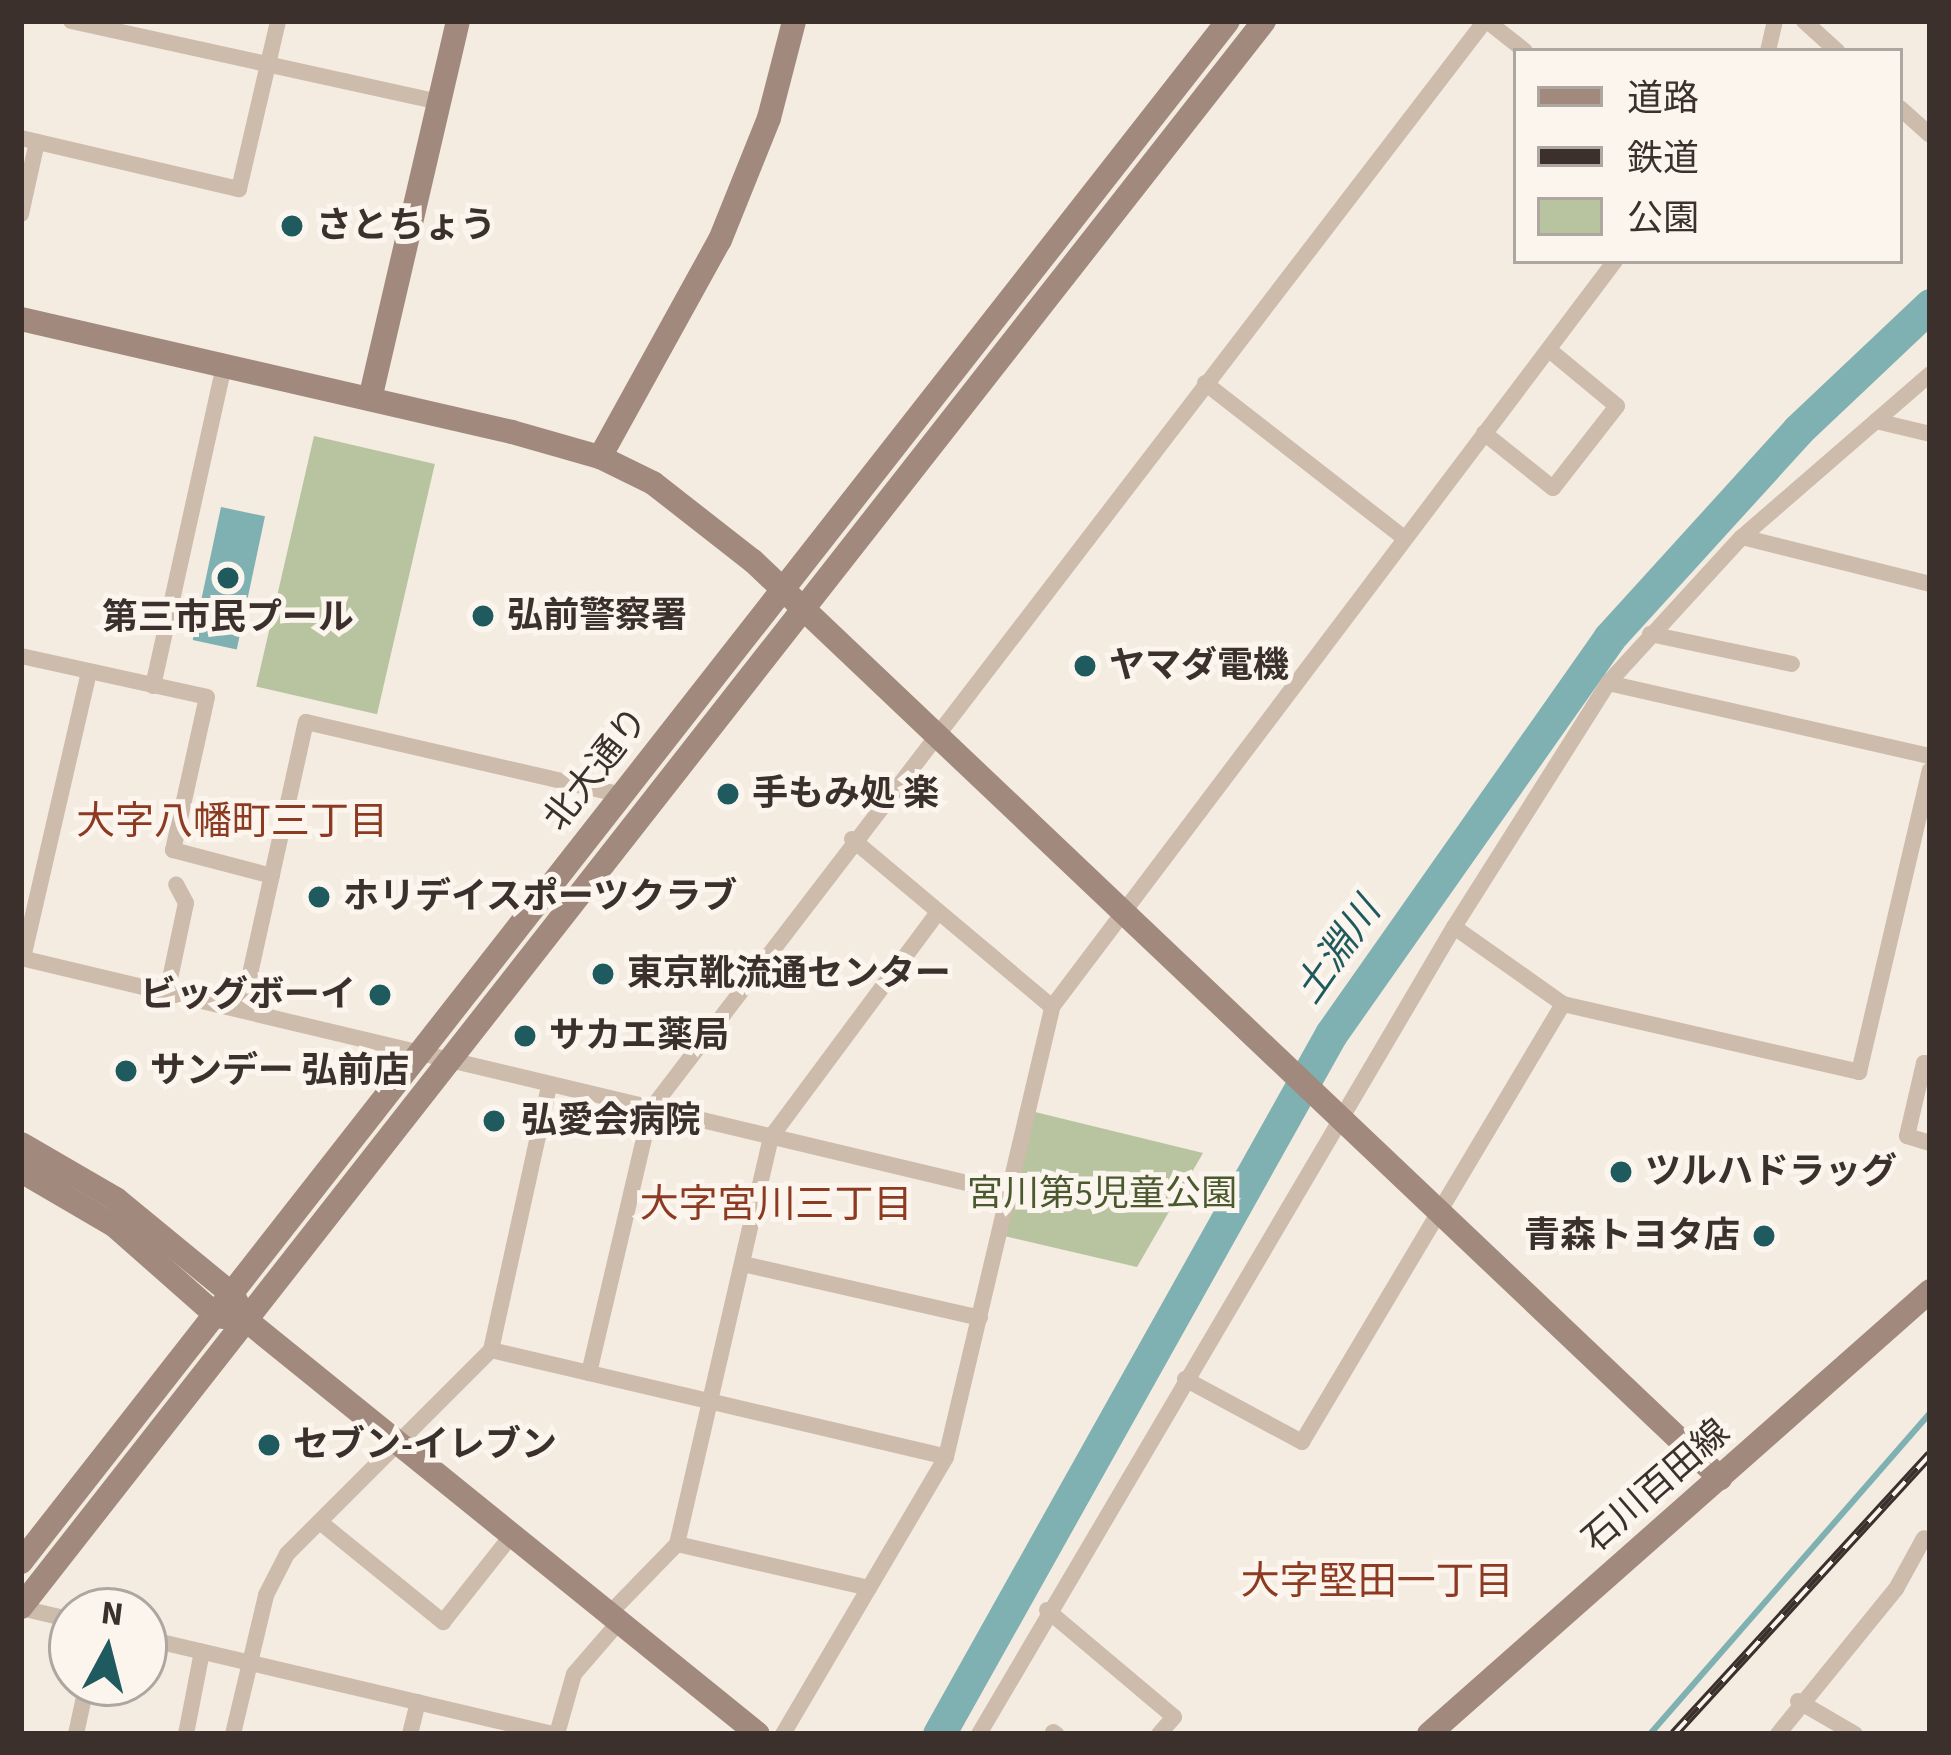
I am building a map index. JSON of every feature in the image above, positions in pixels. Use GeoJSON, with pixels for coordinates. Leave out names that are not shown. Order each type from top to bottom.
{"type":"FeatureCollection","features":[{"type":"Feature","properties":{"kind":"street"},"geometry":{"type":"LineString","coordinates":[[71,21],[439,102]]}},
{"type":"Feature","properties":{"kind":"street"},"geometry":{"type":"LineString","coordinates":[[21,214],[29,140],[238,189],[278,21]]}},
{"type":"Feature","properties":{"kind":"street"},"geometry":{"type":"LineString","coordinates":[[370,399],[458,21]]}},
{"type":"Feature","properties":{"kind":"street"},"geometry":{"type":"LineString","coordinates":[[600,457],[728,222],[769,118],[794,21]]}},
{"type":"Feature","properties":{"kind":"street","name":"北大通り"},"geometry":{"type":"LineString","coordinates":[[21,1562],[1228,21]]}},
{"type":"Feature","properties":{"kind":"street"},"geometry":{"type":"LineString","coordinates":[[21,1608],[1264,21]]}},
{"type":"Feature","properties":{"kind":"street"},"geometry":{"type":"LineString","coordinates":[[589,1373],[651,1109],[934,732],[1486,21],[1521,48]]}},
{"type":"Feature","properties":{"kind":"street"},"geometry":{"type":"LineString","coordinates":[[1804,21],[1834,48]]}},
{"type":"Feature","properties":{"kind":"street"},"geometry":{"type":"LineString","coordinates":[[1903,111],[1930,135]]}},
{"type":"Feature","properties":{"kind":"street"},"geometry":{"type":"LineString","coordinates":[[783,1734],[946,1457],[1052,1007],[1120,910],[1613,264]]}},
{"type":"Feature","properties":{"kind":"street"},"geometry":{"type":"LineString","coordinates":[[21,319],[600,457],[706,520],[1720,1478]]}},
{"type":"Feature","properties":{"kind":"street"},"geometry":{"type":"LineString","coordinates":[[1484,433],[1553,488],[1617,406],[1548,350]]}},
{"type":"Feature","properties":{"kind":"street"},"geometry":{"type":"LineString","coordinates":[[153,686],[224,364]]}},
{"type":"Feature","properties":{"kind":"street"},"geometry":{"type":"LineString","coordinates":[[979,1734],[1338,1116],[1608,683],[1742,537],[1930,374]]}},
{"type":"Feature","properties":{"kind":"street"},"geometry":{"type":"LineString","coordinates":[[1204,382],[1404,538]]}},
{"type":"Feature","properties":{"kind":"street"},"geometry":{"type":"LineString","coordinates":[[1876,421],[1930,434]]}},
{"type":"Feature","properties":{"kind":"street"},"geometry":{"type":"LineString","coordinates":[[1742,537],[1930,584]]}},
{"type":"Feature","properties":{"kind":"street"},"geometry":{"type":"LineString","coordinates":[[1649,634],[1792,664]]}},
{"type":"Feature","properties":{"kind":"street"},"geometry":{"type":"LineString","coordinates":[[21,656],[207,698],[173,850],[272,876]]}},
{"type":"Feature","properties":{"kind":"street"},"geometry":{"type":"LineString","coordinates":[[89,672],[22,958],[1009,1193]]}},
{"type":"Feature","properties":{"kind":"street"},"geometry":{"type":"LineString","coordinates":[[1608,683],[1930,756]]}},
{"type":"Feature","properties":{"kind":"street"},"geometry":{"type":"LineString","coordinates":[[242,1010],[306,722],[621,795]]}},
{"type":"Feature","properties":{"kind":"street"},"geometry":{"type":"LineString","coordinates":[[1454,926],[1563,1004],[1859,1072],[1930,770]]}},
{"type":"Feature","properties":{"kind":"street"},"geometry":{"type":"LineString","coordinates":[[852,839],[1052,1007]]}},
{"type":"Feature","properties":{"kind":"street"},"geometry":{"type":"LineString","coordinates":[[167,993],[186,903],[176,884]]}},
{"type":"Feature","properties":{"kind":"street"},"geometry":{"type":"LineString","coordinates":[[168,1644],[554,1734],[574,1674],[677,1544],[772,1138],[938,912]]}},
{"type":"Feature","properties":{"kind":"street"},"geometry":{"type":"LineString","coordinates":[[1185,1379],[1302,1442],[1563,1004]]}},
{"type":"Feature","properties":{"kind":"street"},"geometry":{"type":"LineString","coordinates":[[1930,1064],[1924,1063],[1907,1136],[1930,1142]]}},
{"type":"Feature","properties":{"kind":"street"},"geometry":{"type":"LineString","coordinates":[[233,1734],[266,1595],[287,1554],[491,1350],[549,1086]]}},
{"type":"Feature","properties":{"kind":"street"},"geometry":{"type":"LineString","coordinates":[[21,1144],[116,1199],[225,1305]]}},
{"type":"Feature","properties":{"kind":"street"},"geometry":{"type":"LineString","coordinates":[[21,1171],[115,1226],[246,1320],[758,1734]]}},
{"type":"Feature","properties":{"kind":"street"},"geometry":{"type":"LineString","coordinates":[[743,1264],[980,1318]]}},
{"type":"Feature","properties":{"kind":"street","name":"石川百田線"},"geometry":{"type":"LineString","coordinates":[[1429,1734],[1930,1291]]}},
{"type":"Feature","properties":{"kind":"street"},"geometry":{"type":"LineString","coordinates":[[491,1350],[946,1457]]}},
{"type":"Feature","properties":{"kind":"street"},"geometry":{"type":"LineString","coordinates":[[320,1522],[443,1622],[512,1535]]}},
{"type":"Feature","properties":{"kind":"street"},"geometry":{"type":"LineString","coordinates":[[1927,1533],[1930,1562]]}},
{"type":"Feature","properties":{"kind":"street"},"geometry":{"type":"LineString","coordinates":[[1778,1734],[1798,1701],[1896,1589],[1927,1533]]}},
{"type":"Feature","properties":{"kind":"street"},"geometry":{"type":"LineString","coordinates":[[677,1544],[869,1588]]}},
{"type":"Feature","properties":{"kind":"street"},"geometry":{"type":"LineString","coordinates":[[1048,1610],[1174,1717],[1159,1734]]}},
{"type":"Feature","properties":{"kind":"street"},"geometry":{"type":"LineString","coordinates":[[186,1734],[202,1652]]}},
{"type":"Feature","properties":{"kind":"street"},"geometry":{"type":"LineString","coordinates":[[1798,1701],[1855,1734]]}},
{"type":"Feature","properties":{"kind":"street"},"geometry":{"type":"LineString","coordinates":[[410,1734],[418,1702]]}},
{"type":"Feature","properties":{"kind":"green space"},"geometry":{"type":"Polygon","coordinates":[[[314,436],[435,464],[377,714],[256,686],[314,436]]]}},
{"type":"Feature","properties":{"kind":"green space","name":"宮川第5児童公園"},"geometry":{"type":"Polygon","coordinates":[[[1035,1112],[1203,1153],[1137,1267],[1004,1236],[1035,1112]]]}},
{"type":"Feature","properties":{"kind":"water","name":"第三市民プール"},"geometry":{"type":"Polygon","coordinates":[[[221,507],[265,516],[237,649],[193,640],[221,507]]]}},
{"type":"Feature","properties":{"kind":"waterway","name":"土淵川"},"geometry":{"type":"LineString","coordinates":[[939,1734],[1331,1034],[1609,638],[1798,430],[1930,305]]}},
{"type":"Feature","properties":{"kind":"waterway"},"geometry":{"type":"LineString","coordinates":[[1650,1734],[1930,1413]]}},
{"type":"Feature","properties":{"kind":"railway"},"geometry":{"type":"LineString","coordinates":[[1674,1734],[1930,1455]]}},
{"type":"Feature","properties":{"kind":"place","name":"さとちょう"},"geometry":{"type":"Point","coordinates":[292,226]}},
{"type":"Feature","properties":{"kind":"place","name":"第三市民プール"},"geometry":{"type":"Point","coordinates":[228,578]}},
{"type":"Feature","properties":{"kind":"place","name":"弘前警察署"},"geometry":{"type":"Point","coordinates":[483,616]}},
{"type":"Feature","properties":{"kind":"place","name":"ヤマダ電機"},"geometry":{"type":"Point","coordinates":[1085,666]}},
{"type":"Feature","properties":{"kind":"place","name":"手もみ処 楽"},"geometry":{"type":"Point","coordinates":[728,794]}},
{"type":"Feature","properties":{"kind":"place","name":"ホリデイスポーツクラブ"},"geometry":{"type":"Point","coordinates":[319,897]}},
{"type":"Feature","properties":{"kind":"place","name":"東京靴流通センター"},"geometry":{"type":"Point","coordinates":[603,974]}},
{"type":"Feature","properties":{"kind":"place","name":"ビッグボーイ"},"geometry":{"type":"Point","coordinates":[380,995]}},
{"type":"Feature","properties":{"kind":"place","name":"サカエ薬局"},"geometry":{"type":"Point","coordinates":[525,1036]}},
{"type":"Feature","properties":{"kind":"place","name":"サンデー 弘前店"},"geometry":{"type":"Point","coordinates":[126,1071]}},
{"type":"Feature","properties":{"kind":"place","name":"弘愛会病院"},"geometry":{"type":"Point","coordinates":[494,1121]}},
{"type":"Feature","properties":{"kind":"place","name":"ツルハドラッグ"},"geometry":{"type":"Point","coordinates":[1621,1172]}},
{"type":"Feature","properties":{"kind":"place","name":"青森トヨタ店"},"geometry":{"type":"Point","coordinates":[1764,1236]}},
{"type":"Feature","properties":{"kind":"place","name":"セブン-イレブン"},"geometry":{"type":"Point","coordinates":[269,1445]}},
{"type":"Feature","properties":{"kind":"district","name":"大字八幡町三丁目"},"geometry":{"type":"Point","coordinates":[232,822]}},
{"type":"Feature","properties":{"kind":"district","name":"大字宮川三丁目"},"geometry":{"type":"Point","coordinates":[776,1205]}},
{"type":"Feature","properties":{"kind":"district","name":"大字堅田一丁目"},"geometry":{"type":"Point","coordinates":[1377,1582]}}]}
